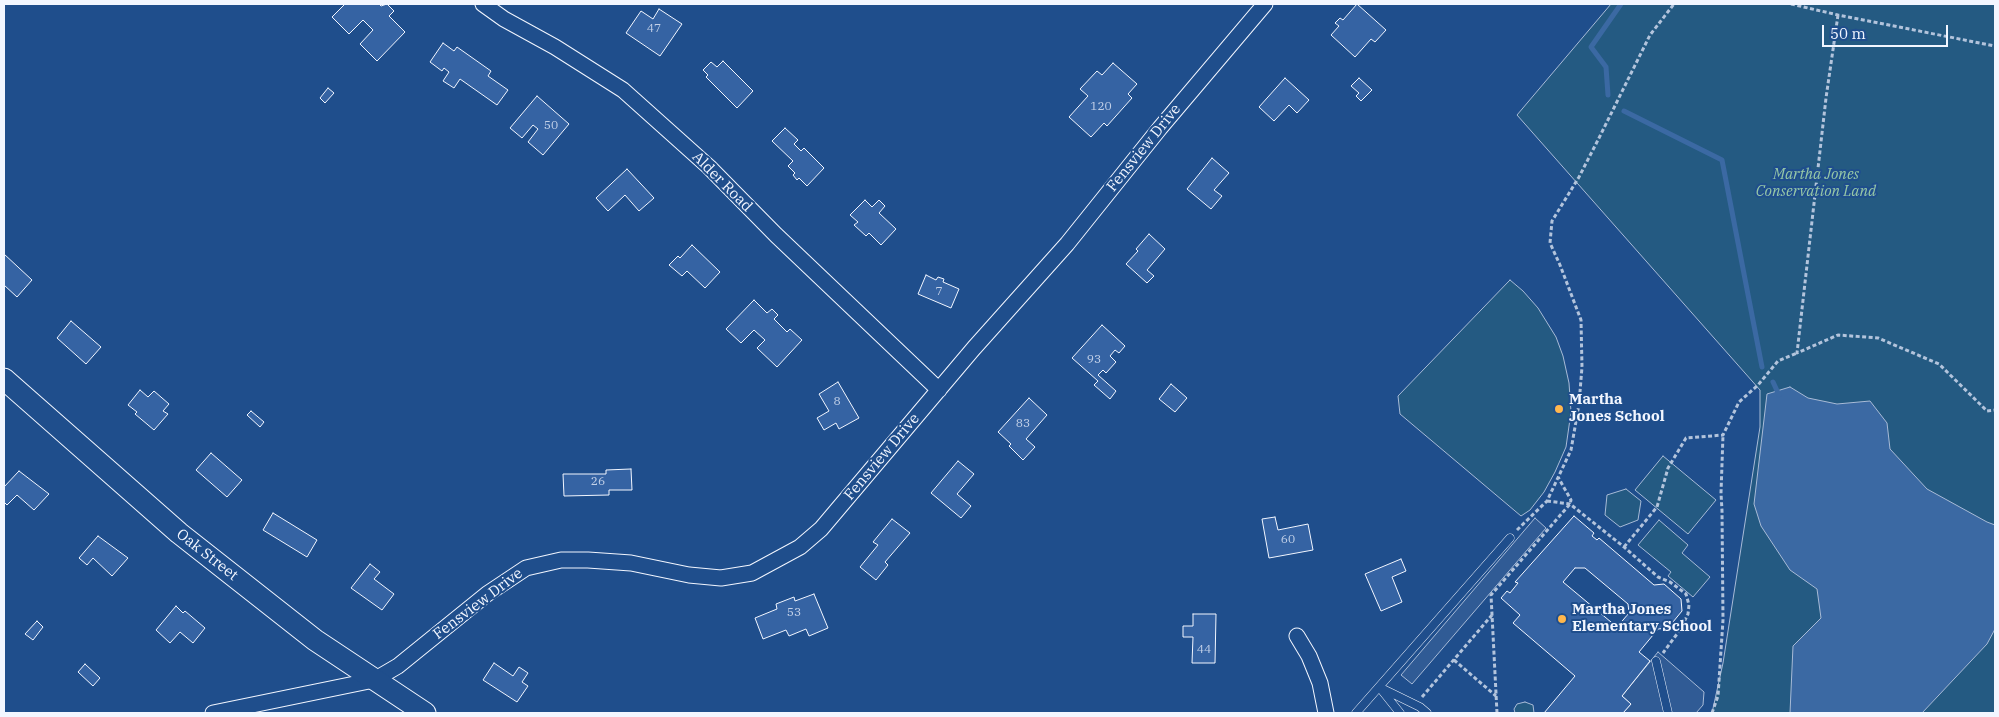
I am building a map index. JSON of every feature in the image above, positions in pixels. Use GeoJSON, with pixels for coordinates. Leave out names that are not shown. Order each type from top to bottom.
{"type":"FeatureCollection","features":[{"type":"Feature","properties":{"kind":"street","name":"Alder Road"},"geometry":{"type":"LineString","coordinates":[[483,4],[504,19],[555,47],[623,90],[709,167],[776,235],[939,390]]}},
{"type":"Feature","properties":{"kind":"street","name":"Fensview Drive"},"geometry":{"type":"LineString","coordinates":[[213,713],[374,680],[398,666],[487,594],[526,568],[561,560],[588,560],[631,563],[689,575],[721,578],[752,573],[800,546],[821,528],[1067,244],[1160,128],[1265,4]]}},
{"type":"Feature","properties":{"kind":"street","name":"Oak Street"},"geometry":{"type":"LineString","coordinates":[[4,378],[179,533],[315,640],[425,713]]}},
{"type":"Feature","properties":{"kind":"street"},"geometry":{"type":"LineString","coordinates":[[1297,636],[1309,656],[1320,683],[1326,713]]}},
{"type":"Feature","properties":{"kind":"lane"},"geometry":{"type":"LineString","coordinates":[[1356,713],[1510,538]]}},
{"type":"Feature","properties":{"kind":"lane"},"geometry":{"type":"LineString","coordinates":[[1656,661],[1668,713]]}},
{"type":"Feature","properties":{"kind":"lane"},"geometry":{"type":"LineString","coordinates":[[1378,687],[1400,713]]}},
{"type":"Feature","properties":{"kind":"lane"},"geometry":{"type":"LineString","coordinates":[[1378,687],[1420,707],[1427,713]]}},
{"type":"Feature","properties":{"kind":"path"},"geometry":{"type":"LineString","coordinates":[[1510,538],[1547,501],[1571,450],[1579,404],[1582,367],[1581,320],[1550,243],[1552,221],[1579,177],[1650,35],[1674,4]]}},
{"type":"Feature","properties":{"kind":"path"},"geometry":{"type":"LineString","coordinates":[[1791,4],[1838,16],[1995,46]]}},
{"type":"Feature","properties":{"kind":"path"},"geometry":{"type":"LineString","coordinates":[[1797,353],[1826,98],[1838,16]]}},
{"type":"Feature","properties":{"kind":"path"},"geometry":{"type":"LineString","coordinates":[[1712,713],[1718,696],[1723,620],[1721,493],[1723,435],[1739,402],[1758,385],[1778,361],[1838,335],[1878,338],[1939,364],[1987,411],[1995,410]]}},
{"type":"Feature","properties":{"kind":"path"},"geometry":{"type":"LineString","coordinates":[[1624,547],[1656,507],[1668,468],[1686,438],[1723,435]]}},
{"type":"Feature","properties":{"kind":"path"},"geometry":{"type":"LineString","coordinates":[[1497,713],[1491,595],[1570,504],[1571,500],[1558,478]]}},
{"type":"Feature","properties":{"kind":"path"},"geometry":{"type":"LineString","coordinates":[[1547,501],[1570,504],[1658,577],[1670,582],[1686,594],[1689,605],[1688,614],[1680,630],[1656,661]]}},
{"type":"Feature","properties":{"kind":"path"},"geometry":{"type":"LineString","coordinates":[[1422,698],[1492,615]]}},
{"type":"Feature","properties":{"kind":"path"},"geometry":{"type":"LineString","coordinates":[[1454,660],[1496,696]]}},
{"type":"Feature","properties":{"kind":"green space","name":"Martha Jones Conservation Land"},"geometry":{"type":"Polygon","coordinates":[[[1611,4],[1995,4],[1995,713],[1712,713],[1723,663],[1760,427],[1760,390],[1517,115],[1611,4]]]}},
{"type":"Feature","properties":{"kind":"green space"},"geometry":{"type":"Polygon","coordinates":[[[1510,280],[1538,308],[1556,337],[1563,356],[1569,383],[1571,412],[1566,447],[1555,472],[1544,492],[1530,510],[1521,516],[1400,414],[1398,396],[1510,280]]]}},
{"type":"Feature","properties":{"kind":"green space"},"geometry":{"type":"Polygon","coordinates":[[[1663,456],[1716,500],[1688,534],[1635,490],[1663,456]]]}},
{"type":"Feature","properties":{"kind":"green space"},"geometry":{"type":"Polygon","coordinates":[[[1626,489],[1641,501],[1638,520],[1620,527],[1605,515],[1607,495],[1626,489]]]}},
{"type":"Feature","properties":{"kind":"green space"},"geometry":{"type":"Polygon","coordinates":[[[1659,520],[1688,545],[1682,553],[1710,577],[1693,597],[1668,576],[1671,572],[1638,545],[1659,520]]]}},
{"type":"Feature","properties":{"kind":"green space"},"geometry":{"type":"Polygon","coordinates":[[[1525,702],[1533,705],[1534,713],[1515,713],[1514,709],[1517,704],[1525,702]]]}},
{"type":"Feature","properties":{"kind":"shaded area"},"geometry":{"type":"Polygon","coordinates":[[[1790,387],[1808,398],[1837,404],[1870,401],[1887,423],[1890,449],[1927,489],[1995,525],[1995,629],[1987,644],[1922,713],[1790,713],[1793,646],[1821,618],[1817,589],[1790,570],[1761,526],[1754,504],[1767,394],[1790,387]]]}},
{"type":"Feature","properties":{"kind":"shaded area"},"geometry":{"type":"Polygon","coordinates":[[[1535,518],[1546,528],[1412,684],[1401,675],[1535,518]]]}},
{"type":"Feature","properties":{"kind":"shaded area"},"geometry":{"type":"Polygon","coordinates":[[[1658,652],[1704,692],[1703,705],[1696,713],[1623,713],[1631,704],[1622,696],[1658,652]]]}},
{"type":"Feature","properties":{"kind":"building"},"geometry":{"type":"Polygon","coordinates":[[[345,4],[379,4],[381,6],[387,4],[394,11],[389,16],[405,32],[377,61],[360,44],[373,30],[363,20],[349,34],[332,17],[345,4]]]}},
{"type":"Feature","properties":{"kind":"building"},"geometry":{"type":"Polygon","coordinates":[[[1357,4],[1386,30],[1375,42],[1371,39],[1355,57],[1331,35],[1339,26],[1335,23],[1340,18],[1343,20],[1357,4]]]}},
{"type":"Feature","properties":{"kind":"building"},"geometry":{"type":"Polygon","coordinates":[[[659,9],[682,24],[660,56],[626,33],[641,11],[653,19],[659,9]]]}},
{"type":"Feature","properties":{"kind":"building"},"geometry":{"type":"Polygon","coordinates":[[[443,43],[454,51],[457,47],[491,71],[488,76],[508,90],[497,105],[460,79],[454,88],[443,81],[449,72],[444,68],[442,71],[430,62],[443,43]]]}},
{"type":"Feature","properties":{"kind":"building"},"geometry":{"type":"Polygon","coordinates":[[[723,61],[753,91],[737,108],[706,77],[708,75],[703,70],[711,62],[717,67],[723,61]]]}},
{"type":"Feature","properties":{"kind":"building"},"geometry":{"type":"Polygon","coordinates":[[[1113,63],[1137,84],[1128,94],[1132,98],[1107,126],[1104,123],[1091,137],[1069,117],[1088,96],[1080,89],[1097,71],[1102,75],[1113,63]]]}},
{"type":"Feature","properties":{"kind":"building"},"geometry":{"type":"Polygon","coordinates":[[[1285,78],[1309,100],[1297,113],[1289,105],[1274,121],[1259,107],[1285,78]]]}},
{"type":"Feature","properties":{"kind":"building"},"geometry":{"type":"Polygon","coordinates":[[[1359,78],[1372,90],[1361,101],[1356,96],[1359,93],[1351,86],[1359,78]]]}},
{"type":"Feature","properties":{"kind":"building"},"geometry":{"type":"Polygon","coordinates":[[[328,88],[334,93],[325,103],[320,98],[328,88]]]}},
{"type":"Feature","properties":{"kind":"building"},"geometry":{"type":"Polygon","coordinates":[[[537,96],[569,124],[543,155],[528,142],[538,129],[533,125],[522,138],[510,128],[537,96]]]}},
{"type":"Feature","properties":{"kind":"building"},"geometry":{"type":"Polygon","coordinates":[[[785,128],[798,140],[794,144],[801,151],[804,148],[824,168],[807,186],[793,175],[795,173],[788,166],[793,161],[772,141],[785,128]]]}},
{"type":"Feature","properties":{"kind":"building"},"geometry":{"type":"Polygon","coordinates":[[[1212,158],[1229,173],[1214,190],[1222,196],[1211,209],[1187,189],[1212,158]]]}},
{"type":"Feature","properties":{"kind":"building"},"geometry":{"type":"Polygon","coordinates":[[[627,169],[654,198],[639,211],[625,195],[608,211],[596,198],[627,169]]]}},
{"type":"Feature","properties":{"kind":"building"},"geometry":{"type":"Polygon","coordinates":[[[865,200],[872,207],[879,200],[885,206],[879,213],[896,229],[881,245],[869,233],[866,236],[854,225],[858,222],[850,215],[865,200]]]}},
{"type":"Feature","properties":{"kind":"building"},"geometry":{"type":"Polygon","coordinates":[[[1149,234],[1165,249],[1147,270],[1154,276],[1147,283],[1126,264],[1138,251],[1136,249],[1149,234]]]}},
{"type":"Feature","properties":{"kind":"building"},"geometry":{"type":"Polygon","coordinates":[[[692,245],[720,272],[705,288],[687,271],[682,276],[669,265],[678,256],[680,258],[692,245]]]}},
{"type":"Feature","properties":{"kind":"building"},"geometry":{"type":"Polygon","coordinates":[[[4,254],[32,280],[17,297],[4,285],[4,254]]]}},
{"type":"Feature","properties":{"kind":"building"},"geometry":{"type":"Polygon","coordinates":[[[926,275],[936,280],[938,277],[944,279],[943,282],[959,289],[951,308],[918,294],[926,275]]]}},
{"type":"Feature","properties":{"kind":"building"},"geometry":{"type":"Polygon","coordinates":[[[754,300],[767,313],[772,309],[778,315],[774,319],[787,332],[790,329],[802,340],[777,367],[757,348],[765,340],[754,330],[741,343],[726,329],[754,300]]]}},
{"type":"Feature","properties":{"kind":"building"},"geometry":{"type":"Polygon","coordinates":[[[71,321],[101,347],[86,364],[57,338],[71,321]]]}},
{"type":"Feature","properties":{"kind":"building"},"geometry":{"type":"Polygon","coordinates":[[[1102,325],[1125,346],[1119,353],[1115,350],[1110,356],[1116,362],[1106,373],[1103,370],[1098,375],[1116,391],[1110,399],[1094,385],[1098,381],[1072,358],[1102,325]]]}},
{"type":"Feature","properties":{"kind":"building"},"geometry":{"type":"Polygon","coordinates":[[[838,382],[859,418],[839,429],[836,423],[824,430],[817,418],[829,411],[819,394],[838,382]]]}},
{"type":"Feature","properties":{"kind":"building"},"geometry":{"type":"Polygon","coordinates":[[[1171,384],[1187,398],[1175,412],[1159,399],[1171,384]]]}},
{"type":"Feature","properties":{"kind":"building"},"geometry":{"type":"Polygon","coordinates":[[[140,390],[148,397],[154,391],[169,404],[163,411],[168,414],[154,430],[135,414],[137,412],[128,405],[140,390]]]}},
{"type":"Feature","properties":{"kind":"building"},"geometry":{"type":"Polygon","coordinates":[[[1029,398],[1047,415],[1026,439],[1035,447],[1023,460],[1009,446],[1011,444],[998,432],[1029,398]]]}},
{"type":"Feature","properties":{"kind":"building"},"geometry":{"type":"Polygon","coordinates":[[[251,411],[264,422],[260,427],[247,415],[251,411]]]}},
{"type":"Feature","properties":{"kind":"building"},"geometry":{"type":"Polygon","coordinates":[[[211,453],[242,480],[227,497],[196,470],[211,453]]]}},
{"type":"Feature","properties":{"kind":"building"},"geometry":{"type":"Polygon","coordinates":[[[958,461],[974,474],[957,494],[971,506],[961,518],[931,493],[958,461]]]}},
{"type":"Feature","properties":{"kind":"building"},"geometry":{"type":"Polygon","coordinates":[[[631,469],[632,490],[609,490],[609,495],[564,496],[563,474],[606,474],[606,470],[631,469]]]}},
{"type":"Feature","properties":{"kind":"building"},"geometry":{"type":"Polygon","coordinates":[[[19,471],[49,494],[34,510],[17,495],[7,505],[4,502],[4,487],[19,471]]]}},
{"type":"Feature","properties":{"kind":"building"},"geometry":{"type":"Polygon","coordinates":[[[273,513],[317,540],[307,557],[263,530],[273,513]]]}},
{"type":"Feature","properties":{"kind":"building","name":"Martha Jones Elementary School"},"geometry":{"type":"Polygon","coordinates":[[[1574,516],[1594,533],[1592,536],[1597,540],[1599,538],[1654,585],[1664,584],[1681,599],[1682,611],[1668,628],[1658,629],[1639,652],[1650,661],[1622,696],[1631,704],[1623,713],[1544,713],[1575,676],[1513,623],[1520,615],[1501,598],[1507,591],[1510,593],[1518,583],[1515,582],[1574,516]],[[1575,568],[1563,582],[1617,627],[1629,613],[1628,604],[1585,568],[1575,568]]]}},
{"type":"Feature","properties":{"kind":"building"},"geometry":{"type":"Polygon","coordinates":[[[1275,517],[1278,530],[1308,524],[1313,550],[1269,558],[1262,519],[1275,517]]]}},
{"type":"Feature","properties":{"kind":"building"},"geometry":{"type":"Polygon","coordinates":[[[892,519],[910,533],[885,562],[888,565],[876,580],[860,567],[878,545],[873,542],[892,519]]]}},
{"type":"Feature","properties":{"kind":"building"},"geometry":{"type":"Polygon","coordinates":[[[98,536],[128,558],[112,576],[93,558],[87,565],[79,558],[98,536]]]}},
{"type":"Feature","properties":{"kind":"building"},"geometry":{"type":"Polygon","coordinates":[[[1401,559],[1406,571],[1392,577],[1402,602],[1381,611],[1365,574],[1401,559]]]}},
{"type":"Feature","properties":{"kind":"building"},"geometry":{"type":"Polygon","coordinates":[[[370,564],[380,572],[374,579],[394,594],[382,610],[351,588],[370,564]]]}},
{"type":"Feature","properties":{"kind":"building"},"geometry":{"type":"Polygon","coordinates":[[[814,594],[828,628],[809,636],[806,629],[789,636],[786,630],[763,639],[755,618],[777,609],[776,604],[794,597],[795,601],[814,594]]]}},
{"type":"Feature","properties":{"kind":"building"},"geometry":{"type":"Polygon","coordinates":[[[176,606],[205,628],[193,643],[180,632],[170,643],[156,630],[176,606]]]}},
{"type":"Feature","properties":{"kind":"building"},"geometry":{"type":"Polygon","coordinates":[[[1193,614],[1216,614],[1215,663],[1192,663],[1193,637],[1183,637],[1183,626],[1193,626],[1193,614]]]}},
{"type":"Feature","properties":{"kind":"building"},"geometry":{"type":"Polygon","coordinates":[[[37,621],[43,627],[33,640],[25,634],[37,621]]]}},
{"type":"Feature","properties":{"kind":"building"},"geometry":{"type":"Polygon","coordinates":[[[494,663],[513,676],[519,667],[528,673],[522,682],[528,686],[517,702],[483,680],[494,663]]]}},
{"type":"Feature","properties":{"kind":"building"},"geometry":{"type":"Polygon","coordinates":[[[85,664],[100,678],[93,686],[78,672],[85,664]]]}},
{"type":"Feature","properties":{"kind":"waterway"},"geometry":{"type":"LineString","coordinates":[[1608,95],[1606,67],[1591,47],[1621,4]]}},
{"type":"Feature","properties":{"kind":"waterway"},"geometry":{"type":"LineString","coordinates":[[1624,111],[1722,160],[1762,367]]}},
{"type":"Feature","properties":{"kind":"waterway"},"geometry":{"type":"LineString","coordinates":[[1773,382],[1779,395]]}},
{"type":"Feature","properties":{"kind":"place","name":"Martha Jones School"},"geometry":{"type":"Point","coordinates":[1559,409]}},
{"type":"Feature","properties":{"kind":"place","name":"Martha Jones Elementary School"},"geometry":{"type":"Point","coordinates":[1562,619]}}]}
